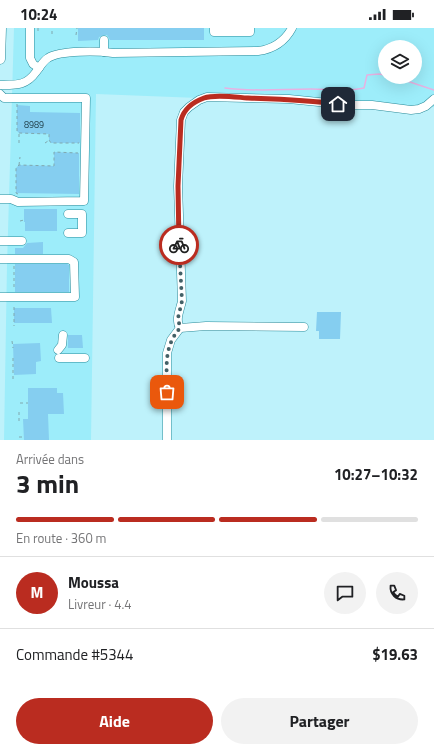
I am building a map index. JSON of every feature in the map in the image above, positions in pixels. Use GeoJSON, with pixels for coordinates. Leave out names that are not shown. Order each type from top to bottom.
{"type":"FeatureCollection","features":[{"type":"Feature","properties":{"kind":"main road"},"geometry":{"type":"LineString","coordinates":[[0,59],[1,28]]}},
{"type":"Feature","properties":{"kind":"street"},"geometry":{"type":"LineString","coordinates":[[214,28],[214,32],[250,32],[250,28]]}},
{"type":"Feature","properties":{"kind":"street"},"geometry":{"type":"LineString","coordinates":[[0,85],[26,82],[46,59],[56,54],[66,52],[113,53],[258,51],[269,49],[279,44],[292,28]]}},
{"type":"Feature","properties":{"kind":"street"},"geometry":{"type":"LineString","coordinates":[[32,32],[31,60],[39,68]]}},
{"type":"Feature","properties":{"kind":"street"},"geometry":{"type":"LineString","coordinates":[[104,40],[104,52]]}},
{"type":"Feature","properties":{"kind":"street"},"geometry":{"type":"LineString","coordinates":[[0,94],[4,98],[86,98],[84,202],[18,202],[11,199],[0,199]]}},
{"type":"Feature","properties":{"kind":"street"},"geometry":{"type":"LineString","coordinates":[[167,440],[167,353],[171,340],[180,328],[178,318],[182,301],[179,261],[178,186],[181,120],[184,112],[189,107],[204,98],[222,97],[289,99],[411,110],[419,110],[434,99]]}},
{"type":"Feature","properties":{"kind":"street"},"geometry":{"type":"LineString","coordinates":[[68,214],[82,214],[82,233],[68,233]]}},
{"type":"Feature","properties":{"kind":"street"},"geometry":{"type":"LineString","coordinates":[[0,241],[22,241]]}},
{"type":"Feature","properties":{"kind":"street"},"geometry":{"type":"LineString","coordinates":[[0,259],[69,259],[74,262],[76,297],[0,297]]}},
{"type":"Feature","properties":{"kind":"street"},"geometry":{"type":"LineString","coordinates":[[180,328],[206,326],[304,327]]}},
{"type":"Feature","properties":{"kind":"street"},"geometry":{"type":"LineString","coordinates":[[64,340],[59,354],[85,358]]}},
{"type":"Feature","properties":{"kind":"path"},"geometry":{"type":"LineString","coordinates":[[32,32],[38,28]]}},
{"type":"Feature","properties":{"kind":"path"},"geometry":{"type":"LineString","coordinates":[[52,28],[52,34]]}},
{"type":"Feature","properties":{"kind":"path"},"geometry":{"type":"LineString","coordinates":[[76,35],[77,28]]}},
{"type":"Feature","properties":{"kind":"path"},"geometry":{"type":"LineString","coordinates":[[17,105],[17,131],[19,133],[19,143]]}},
{"type":"Feature","properties":{"kind":"path"},"geometry":{"type":"LineString","coordinates":[[19,133],[49,134],[49,140]]}},
{"type":"Feature","properties":{"kind":"path"},"geometry":{"type":"LineString","coordinates":[[45,143],[49,140]]}},
{"type":"Feature","properties":{"kind":"path"},"geometry":{"type":"LineString","coordinates":[[49,140],[51,143],[82,143]]}},
{"type":"Feature","properties":{"kind":"path"},"geometry":{"type":"LineString","coordinates":[[51,152],[80,153]]}},
{"type":"Feature","properties":{"kind":"path"},"geometry":{"type":"LineString","coordinates":[[19,166],[54,166],[54,152]]}},
{"type":"Feature","properties":{"kind":"path"},"geometry":{"type":"LineString","coordinates":[[18,193],[16,193],[16,168],[19,166],[20,157]]}},
{"type":"Feature","properties":{"kind":"path"},"geometry":{"type":"LineString","coordinates":[[14,262],[15,293]]}},
{"type":"Feature","properties":{"kind":"path"},"geometry":{"type":"LineString","coordinates":[[14,307],[14,326]]}},
{"type":"Feature","properties":{"kind":"path"},"geometry":{"type":"LineString","coordinates":[[12,340],[13,348]]}},
{"type":"Feature","properties":{"kind":"path"},"geometry":{"type":"LineString","coordinates":[[13,379],[14,357]]}},
{"type":"Feature","properties":{"kind":"path"},"geometry":{"type":"LineString","coordinates":[[20,403],[28,403]]}},
{"type":"Feature","properties":{"kind":"path"},"geometry":{"type":"LineString","coordinates":[[19,412],[19,421]]}},
{"type":"Feature","properties":{"kind":"shaded area"},"geometry":{"type":"Polygon","coordinates":[[[14,28],[434,28],[434,107],[96,94],[91,440],[4,440],[7,265],[14,28]]]}},
{"type":"Feature","properties":{"kind":"building"},"geometry":{"type":"Polygon","coordinates":[[[78,28],[204,28],[204,40],[110,40],[107,35],[104,35],[99,37],[98,40],[78,41],[78,28]]]}},
{"type":"Feature","properties":{"kind":"building"},"geometry":{"type":"Polygon","coordinates":[[[17,105],[30,106],[30,112],[80,113],[80,143],[51,143],[49,140],[49,134],[19,133],[17,131],[17,105]]]}},
{"type":"Feature","properties":{"kind":"building"},"geometry":{"type":"Polygon","coordinates":[[[54,152],[79,153],[79,194],[16,193],[16,168],[19,165],[54,166],[54,152]]]}},
{"type":"Feature","properties":{"kind":"building"},"geometry":{"type":"Polygon","coordinates":[[[24,209],[57,209],[57,231],[25,231],[24,209]]]}},
{"type":"Feature","properties":{"kind":"building"},"geometry":{"type":"Polygon","coordinates":[[[43,242],[43,254],[15,254],[15,248],[23,248],[27,243],[43,242]]]}},
{"type":"Feature","properties":{"kind":"building"},"geometry":{"type":"Polygon","coordinates":[[[15,264],[69,265],[69,292],[15,292],[15,264]]]}},
{"type":"Feature","properties":{"kind":"building"},"geometry":{"type":"Polygon","coordinates":[[[14,308],[51,308],[52,323],[14,323],[14,308]]]}},
{"type":"Feature","properties":{"kind":"building"},"geometry":{"type":"Polygon","coordinates":[[[317,312],[341,312],[340,339],[319,339],[319,331],[316,331],[317,312]]]}},
{"type":"Feature","properties":{"kind":"building"},"geometry":{"type":"Polygon","coordinates":[[[68,335],[82,335],[83,348],[68,348],[68,335]]]}},
{"type":"Feature","properties":{"kind":"building"},"geometry":{"type":"Polygon","coordinates":[[[40,343],[41,361],[36,362],[36,374],[14,375],[13,344],[40,343]]]}},
{"type":"Feature","properties":{"kind":"building"},"geometry":{"type":"Polygon","coordinates":[[[28,388],[57,388],[57,393],[63,393],[64,414],[48,414],[49,440],[24,440],[23,419],[28,419],[28,388]]]}},
{"type":"Feature","properties":{"kind":"waterway"},"geometry":{"type":"LineString","coordinates":[[225,88],[257,90],[351,90],[364,88],[367,75],[378,74]]}},
{"type":"Feature","properties":{"kind":"waterway"},"geometry":{"type":"LineString","coordinates":[[416,84],[434,90]]}},
{"type":"Feature","properties":{"kind":"way so far"},"geometry":{"type":"LineString","coordinates":[[167,392],[167,353],[171,340],[180,328],[178,325],[178,318],[182,301],[179,245]]}},
{"type":"Feature","properties":{"kind":"route"},"geometry":{"type":"LineString","coordinates":[[179,245],[178,186],[181,120],[184,112],[189,107],[207,97],[289,99],[338,104]]}}]}
